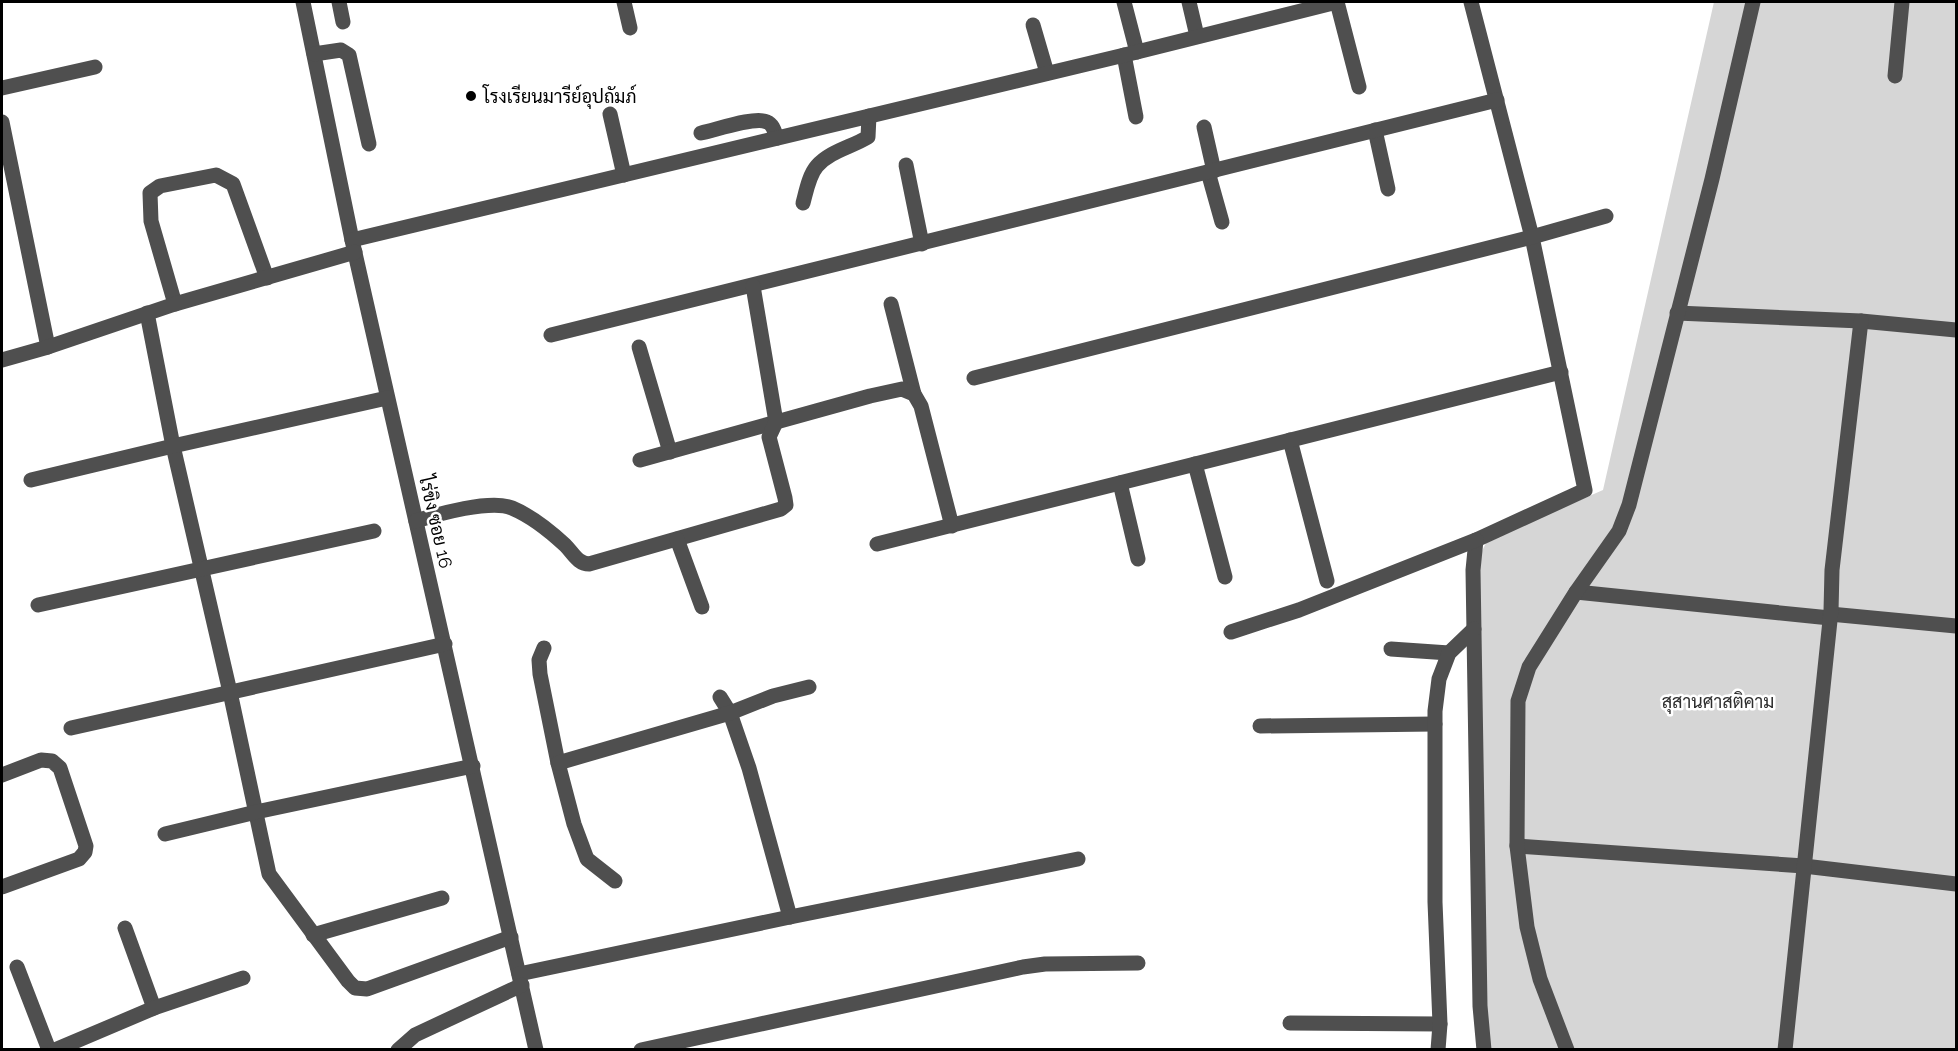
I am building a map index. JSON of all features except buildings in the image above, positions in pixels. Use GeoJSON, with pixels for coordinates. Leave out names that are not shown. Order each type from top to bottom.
{"type":"FeatureCollection","features":[{"type":"Feature","properties":{"kind":"street","name":"ไร่ขิง ซอย 16"},"geometry":{"type":"LineString","coordinates":[[303,2],[387,398],[473,766],[536,1050]]}},
{"type":"Feature","properties":{"kind":"street"},"geometry":{"type":"LineString","coordinates":[[339,2],[343,22]]}},
{"type":"Feature","properties":{"kind":"street"},"geometry":{"type":"LineString","coordinates":[[624,2],[630,28]]}},
{"type":"Feature","properties":{"kind":"street"},"geometry":{"type":"LineString","coordinates":[[1124,2],[1136,117]]}},
{"type":"Feature","properties":{"kind":"street"},"geometry":{"type":"LineString","coordinates":[[1189,2],[1197,36]]}},
{"type":"Feature","properties":{"kind":"street"},"geometry":{"type":"LineString","coordinates":[[2,360],[175,304],[267,278],[354,246],[624,175],[1337,2],[1359,87]]}},
{"type":"Feature","properties":{"kind":"street"},"geometry":{"type":"LineString","coordinates":[[1231,632],[1299,610],[1476,540],[1585,490],[1532,237],[1471,2]]}},
{"type":"Feature","properties":{"kind":"street"},"geometry":{"type":"LineString","coordinates":[[1567,1050],[1540,979],[1527,927],[1517,846],[1518,701],[1529,667],[1576,592],[1619,531],[1632,494],[1712,178],[1752,2]]}},
{"type":"Feature","properties":{"kind":"street"},"geometry":{"type":"LineString","coordinates":[[1895,76],[1902,2]]}},
{"type":"Feature","properties":{"kind":"street"},"geometry":{"type":"LineString","coordinates":[[1033,25],[1047,73]]}},
{"type":"Feature","properties":{"kind":"street"},"geometry":{"type":"LineString","coordinates":[[314,54],[341,50],[349,56],[369,144]]}},
{"type":"Feature","properties":{"kind":"street"},"geometry":{"type":"LineString","coordinates":[[2,88],[95,67]]}},
{"type":"Feature","properties":{"kind":"street"},"geometry":{"type":"LineString","coordinates":[[551,336],[1497,100]]}},
{"type":"Feature","properties":{"kind":"street"},"geometry":{"type":"LineString","coordinates":[[610,114],[624,175]]}},
{"type":"Feature","properties":{"kind":"street"},"geometry":{"type":"LineString","coordinates":[[802,202],[816,167],[835,152],[868,137],[869,116]]}},
{"type":"Feature","properties":{"kind":"street"},"geometry":{"type":"LineString","coordinates":[[701,133],[757,120],[771,124],[777,138]]}},
{"type":"Feature","properties":{"kind":"street"},"geometry":{"type":"LineString","coordinates":[[2,123],[48,347]]}},
{"type":"Feature","properties":{"kind":"street"},"geometry":{"type":"LineString","coordinates":[[1204,127],[1222,222]]}},
{"type":"Feature","properties":{"kind":"street"},"geometry":{"type":"LineString","coordinates":[[1375,130],[1388,189]]}},
{"type":"Feature","properties":{"kind":"street"},"geometry":{"type":"LineString","coordinates":[[906,165],[922,244]]}},
{"type":"Feature","properties":{"kind":"street"},"geometry":{"type":"LineString","coordinates":[[175,304],[151,221],[150,193],[160,186],[216,175],[232,184],[267,278]]}},
{"type":"Feature","properties":{"kind":"street"},"geometry":{"type":"LineString","coordinates":[[974,378],[1532,237],[1606,216]]}},
{"type":"Feature","properties":{"kind":"street"},"geometry":{"type":"LineString","coordinates":[[416,520],[456,509],[506,506],[536,522],[584,564],[590,564],[781,509],[786,505],[769,437],[776,422],[753,286]]}},
{"type":"Feature","properties":{"kind":"street"},"geometry":{"type":"LineString","coordinates":[[891,304],[952,525]]}},
{"type":"Feature","properties":{"kind":"street"},"geometry":{"type":"LineString","coordinates":[[147,313],[173,446],[269,874],[355,988],[367,988],[511,937]]}},
{"type":"Feature","properties":{"kind":"street"},"geometry":{"type":"LineString","coordinates":[[1677,313],[1861,321],[1956,330]]}},
{"type":"Feature","properties":{"kind":"street"},"geometry":{"type":"LineString","coordinates":[[1785,1050],[1833,570],[1861,321]]}},
{"type":"Feature","properties":{"kind":"street"},"geometry":{"type":"LineString","coordinates":[[639,347],[670,452]]}},
{"type":"Feature","properties":{"kind":"street"},"geometry":{"type":"LineString","coordinates":[[877,544],[1560,372]]}},
{"type":"Feature","properties":{"kind":"street"},"geometry":{"type":"LineString","coordinates":[[640,460],[870,396],[902,389],[914,394]]}},
{"type":"Feature","properties":{"kind":"street"},"geometry":{"type":"LineString","coordinates":[[31,480],[387,398]]}},
{"type":"Feature","properties":{"kind":"street"},"geometry":{"type":"LineString","coordinates":[[1290,440],[1327,581]]}},
{"type":"Feature","properties":{"kind":"street"},"geometry":{"type":"LineString","coordinates":[[1195,464],[1225,577]]}},
{"type":"Feature","properties":{"kind":"street"},"geometry":{"type":"LineString","coordinates":[[1120,483],[1138,559]]}},
{"type":"Feature","properties":{"kind":"street"},"geometry":{"type":"LineString","coordinates":[[38,605],[374,531]]}},
{"type":"Feature","properties":{"kind":"street"},"geometry":{"type":"LineString","coordinates":[[677,539],[702,607]]}},
{"type":"Feature","properties":{"kind":"street"},"geometry":{"type":"LineString","coordinates":[[1476,540],[1473,570],[1480,994],[1484,1050]]}},
{"type":"Feature","properties":{"kind":"street"},"geometry":{"type":"LineString","coordinates":[[1576,592],[1956,626]]}},
{"type":"Feature","properties":{"kind":"street"},"geometry":{"type":"LineString","coordinates":[[1438,1050],[1440,1024],[1435,902],[1435,724],[1439,679],[1449,653],[1474,629]]}},
{"type":"Feature","properties":{"kind":"street"},"geometry":{"type":"LineString","coordinates":[[71,728],[444,644]]}},
{"type":"Feature","properties":{"kind":"street"},"geometry":{"type":"LineString","coordinates":[[544,648],[539,660],[540,674],[558,763],[574,824],[587,859],[615,881]]}},
{"type":"Feature","properties":{"kind":"street"},"geometry":{"type":"LineString","coordinates":[[1391,649],[1449,653]]}},
{"type":"Feature","properties":{"kind":"street"},"geometry":{"type":"LineString","coordinates":[[558,763],[730,713],[773,696],[809,687]]}},
{"type":"Feature","properties":{"kind":"street"},"geometry":{"type":"LineString","coordinates":[[720,697],[730,713],[749,768],[790,917]]}},
{"type":"Feature","properties":{"kind":"street"},"geometry":{"type":"LineString","coordinates":[[1260,726],[1435,724]]}},
{"type":"Feature","properties":{"kind":"street"},"geometry":{"type":"LineString","coordinates":[[2,775],[40,760],[52,761],[60,768],[86,846],[85,852],[79,859],[2,887]]}},
{"type":"Feature","properties":{"kind":"street"},"geometry":{"type":"LineString","coordinates":[[165,834],[256,812],[473,766]]}},
{"type":"Feature","properties":{"kind":"street"},"geometry":{"type":"LineString","coordinates":[[1517,846],[1804,866],[1956,884]]}},
{"type":"Feature","properties":{"kind":"street"},"geometry":{"type":"LineString","coordinates":[[398,1050],[415,1035],[521,980],[790,917],[1078,860]]}},
{"type":"Feature","properties":{"kind":"street"},"geometry":{"type":"LineString","coordinates":[[313,935],[442,898]]}},
{"type":"Feature","properties":{"kind":"street"},"geometry":{"type":"LineString","coordinates":[[125,928],[154,1008]]}},
{"type":"Feature","properties":{"kind":"street"},"geometry":{"type":"LineString","coordinates":[[641,1050],[1023,967],[1045,964],[1138,963]]}},
{"type":"Feature","properties":{"kind":"street"},"geometry":{"type":"LineString","coordinates":[[16,967],[49,1050]]}},
{"type":"Feature","properties":{"kind":"street"},"geometry":{"type":"LineString","coordinates":[[54,1050],[154,1008],[243,978]]}},
{"type":"Feature","properties":{"kind":"street"},"geometry":{"type":"LineString","coordinates":[[1290,1023],[1440,1024]]}},
{"type":"Feature","properties":{"kind":"green space","name":"สุสานศาสติคาม"},"geometry":{"type":"Polygon","coordinates":[[[1714,2],[1956,2],[1956,1049],[1486,1049],[1477,561],[1487,541],[1603,490],[1714,2]]]}},
{"type":"Feature","properties":{"kind":"place","name":"โรงเรียนมารีย์อุปถัมภ์"},"geometry":{"type":"Point","coordinates":[471,96]}}]}
